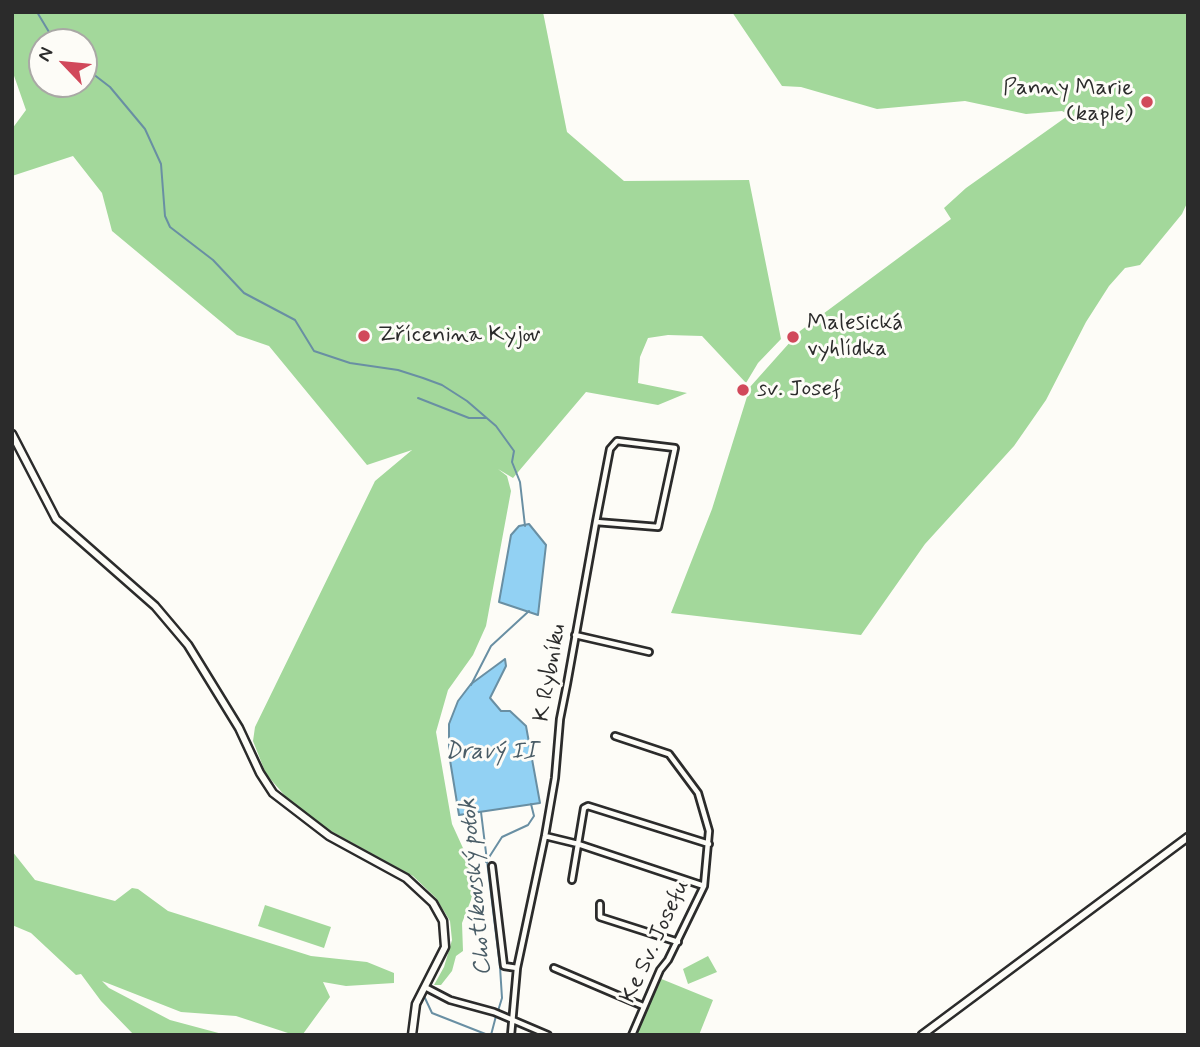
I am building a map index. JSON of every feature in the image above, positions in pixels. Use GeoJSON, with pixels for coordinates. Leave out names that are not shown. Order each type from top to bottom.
{"type":"FeatureCollection","features":[{"type":"Feature","properties":{"kind":"street"},"geometry":{"type":"LineString","coordinates":[[12,434],[56,519],[155,606],[188,645],[239,728],[260,773],[273,793],[329,836],[406,878],[433,903],[443,922],[444,947],[413,1013],[412,1035]]}},
{"type":"Feature","properties":{"kind":"street","name":"K Rybníku"},"geometry":{"type":"LineString","coordinates":[[511,1035],[517,968],[545,836],[555,778],[558,731],[575,635],[596,522],[610,449],[617,442],[675,448],[661,524],[654,529],[596,522]]}},
{"type":"Feature","properties":{"kind":"street"},"geometry":{"type":"LineString","coordinates":[[575,635],[649,652]]}},
{"type":"Feature","properties":{"kind":"street"},"geometry":{"type":"LineString","coordinates":[[639,649],[640,640]]}},
{"type":"Feature","properties":{"kind":"street","name":"Ke Sv. Josefu"},"geometry":{"type":"LineString","coordinates":[[615,736],[669,754],[691,782],[707,819],[709,844],[704,886],[678,942],[660,970],[632,1035]]}},
{"type":"Feature","properties":{"kind":"street"},"geometry":{"type":"LineString","coordinates":[[572,880],[585,807],[709,844]]}},
{"type":"Feature","properties":{"kind":"street"},"geometry":{"type":"LineString","coordinates":[[545,836],[578,844],[704,886]]}},
{"type":"Feature","properties":{"kind":"street"},"geometry":{"type":"LineString","coordinates":[[922,1035],[1188,836]]}},
{"type":"Feature","properties":{"kind":"street"},"geometry":{"type":"LineString","coordinates":[[492,866],[504,966],[517,968]]}},
{"type":"Feature","properties":{"kind":"street"},"geometry":{"type":"LineString","coordinates":[[600,904],[600,916],[678,942]]}},
{"type":"Feature","properties":{"kind":"street"},"geometry":{"type":"LineString","coordinates":[[554,968],[644,1006]]}},
{"type":"Feature","properties":{"kind":"street"},"geometry":{"type":"LineString","coordinates":[[425,988],[450,1000],[501,1014],[548,1035]]}},
{"type":"Feature","properties":{"kind":"green space"},"geometry":{"type":"Polygon","coordinates":[[[12,12],[543,12],[567,132],[624,181],[749,180],[781,339],[758,363],[746,383],[702,336],[668,335],[648,338],[640,357],[638,383],[687,393],[658,405],[586,392],[513,478],[498,469],[507,476],[511,491],[486,626],[473,655],[448,690],[436,732],[452,824],[473,870],[476,887],[462,923],[463,951],[456,956],[452,971],[441,985],[434,985],[444,967],[452,940],[450,921],[436,898],[413,876],[329,830],[286,797],[266,774],[253,741],[255,727],[375,481],[412,450],[367,465],[269,346],[237,335],[112,231],[102,193],[73,156],[12,176],[12,129],[26,110],[12,70],[12,12]]]}},
{"type":"Feature","properties":{"kind":"green space"},"geometry":{"type":"Polygon","coordinates":[[[732,12],[1188,12],[1188,201],[1182,214],[1140,265],[1125,268],[1109,286],[1086,322],[1046,400],[1014,446],[925,544],[861,635],[671,613],[712,509],[750,387],[800,331],[951,219],[944,208],[966,188],[1069,115],[1062,111],[1026,114],[965,101],[877,109],[801,87],[782,86],[732,12]]]}},
{"type":"Feature","properties":{"kind":"green space"},"geometry":{"type":"Polygon","coordinates":[[[12,851],[35,880],[115,901],[132,888],[138,889],[168,911],[311,956],[367,962],[394,973],[394,983],[346,986],[323,982],[330,997],[303,1034],[291,1034],[236,1016],[181,1012],[102,981],[109,988],[170,1020],[226,1035],[134,1035],[101,1001],[81,974],[76,975],[31,933],[12,925],[12,851]]]}},
{"type":"Feature","properties":{"kind":"green space"},"geometry":{"type":"Polygon","coordinates":[[[265,905],[331,927],[324,948],[258,926],[265,905]]]}},
{"type":"Feature","properties":{"kind":"green space"},"geometry":{"type":"Polygon","coordinates":[[[708,956],[717,972],[688,984],[683,969],[708,956]]]}},
{"type":"Feature","properties":{"kind":"green space"},"geometry":{"type":"Polygon","coordinates":[[[659,978],[713,1000],[699,1035],[636,1035],[659,978]]]}},
{"type":"Feature","properties":{"kind":"water"},"geometry":{"type":"Polygon","coordinates":[[[529,524],[546,545],[538,615],[499,602],[511,535],[519,526],[529,524]]]}},
{"type":"Feature","properties":{"kind":"water","name":"Dravý II"},"geometry":{"type":"Polygon","coordinates":[[[505,659],[506,666],[490,698],[501,711],[510,711],[526,726],[540,803],[459,815],[449,754],[449,724],[458,701],[471,684],[505,659]]]}},
{"type":"Feature","properties":{"kind":"waterway","name":"Chotíkovský potok"},"geometry":{"type":"LineString","coordinates":[[37,12],[47,28]]}},
{"type":"Feature","properties":{"kind":"waterway","name":"Chotíkovský potok"},"geometry":{"type":"LineString","coordinates":[[98,78],[110,87],[145,129],[161,164],[165,216],[170,227],[213,260],[244,293],[295,320],[314,351],[350,363],[398,370],[423,378],[442,385],[467,401],[496,426],[514,451],[512,462],[520,482],[525,526]]}},
{"type":"Feature","properties":{"kind":"waterway"},"geometry":{"type":"LineString","coordinates":[[418,398],[469,418],[486,418]]}},
{"type":"Feature","properties":{"kind":"waterway","name":"Chotíkovský potok"},"geometry":{"type":"LineString","coordinates":[[471,685],[491,646],[529,611]]}},
{"type":"Feature","properties":{"kind":"waterway"},"geometry":{"type":"LineString","coordinates":[[486,862],[502,837],[528,825],[534,816],[531,804]]}},
{"type":"Feature","properties":{"kind":"waterway","name":"Chotíkovský potok"},"geometry":{"type":"LineString","coordinates":[[481,812],[500,967],[502,998],[498,1011]]}},
{"type":"Feature","properties":{"kind":"waterway"},"geometry":{"type":"LineString","coordinates":[[424,996],[432,1013],[488,1035]]}},
{"type":"Feature","properties":{"kind":"waterway","name":"Chotíkovský potok"},"geometry":{"type":"LineString","coordinates":[[491,1035],[496,1016]]}},
{"type":"Feature","properties":{"kind":"place","name":"Panny Marie (kaple)"},"geometry":{"type":"Point","coordinates":[1147,102]}},
{"type":"Feature","properties":{"kind":"place","name":"Zřícenina Kyjov"},"geometry":{"type":"Point","coordinates":[364,336]}},
{"type":"Feature","properties":{"kind":"place","name":"Malesická vyhlídka"},"geometry":{"type":"Point","coordinates":[793,337]}},
{"type":"Feature","properties":{"kind":"place","name":"sv. Josef"},"geometry":{"type":"Point","coordinates":[743,390]}}]}
